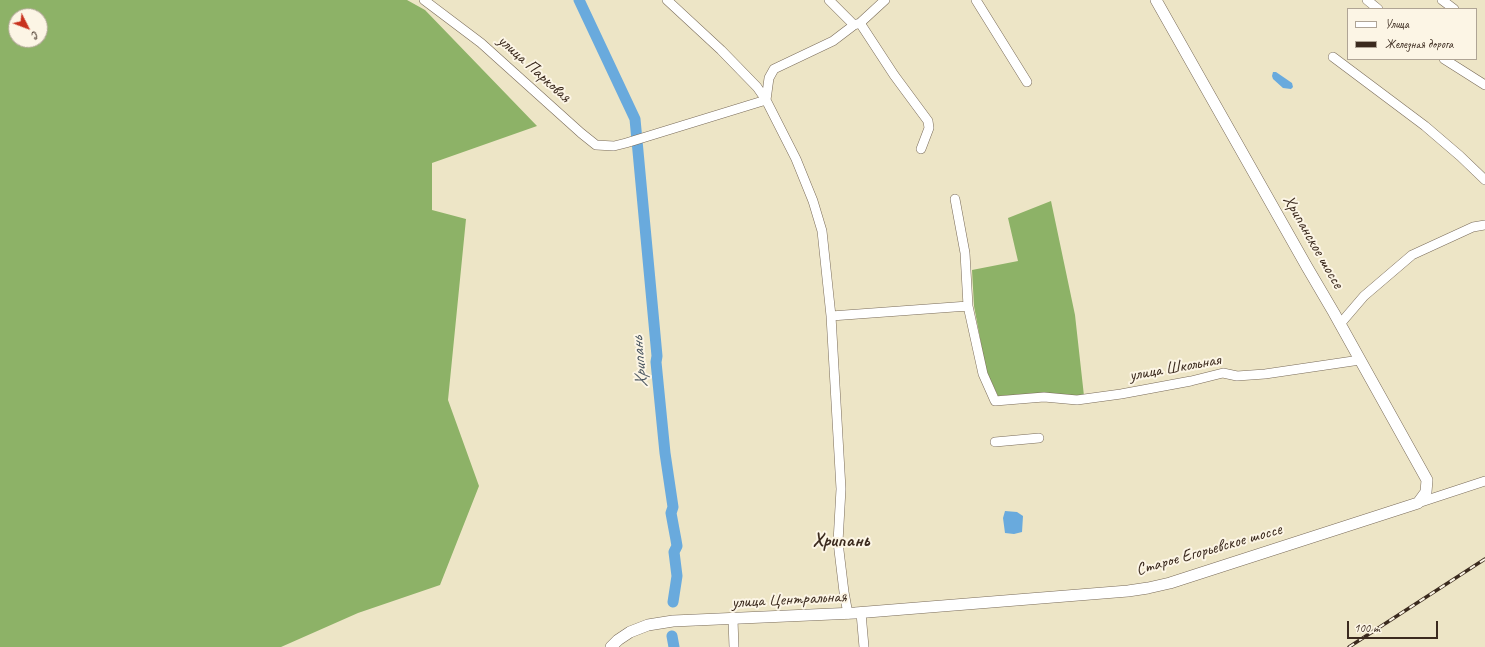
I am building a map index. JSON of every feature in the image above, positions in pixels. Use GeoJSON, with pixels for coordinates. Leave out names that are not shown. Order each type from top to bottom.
{"type":"FeatureCollection","features":[{"type":"Feature","properties":{"kind":"main road","name":"Хрипанское шоссе"},"geometry":{"type":"LineString","coordinates":[[1156,0],[1427,480],[1426,492],[1418,503]]}},
{"type":"Feature","properties":{"kind":"main road","name":"Старое Егорьевское шоссе"},"geometry":{"type":"LineString","coordinates":[[861,613],[1120,592],[1148,588],[1170,583],[1418,503]]}},
{"type":"Feature","properties":{"kind":"main road","name":"улица Центральная"},"geometry":{"type":"LineString","coordinates":[[611,647],[630,632],[648,625],[673,622],[861,613]]}},
{"type":"Feature","properties":{"kind":"street","name":"улица Парковая"},"geometry":{"type":"LineString","coordinates":[[424,0],[481,42],[596,145],[614,146],[626,143],[766,100]]}},
{"type":"Feature","properties":{"kind":"street"},"geometry":{"type":"LineString","coordinates":[[667,0],[721,50],[757,87],[766,100],[796,159],[813,201],[822,231],[831,316],[841,489],[838,542],[848,614]]}},
{"type":"Feature","properties":{"kind":"street"},"geometry":{"type":"LineString","coordinates":[[829,0],[857,24],[928,120],[929,128],[921,149]]}},
{"type":"Feature","properties":{"kind":"street"},"geometry":{"type":"LineString","coordinates":[[766,100],[769,78],[774,69],[833,41],[857,24],[886,0]]}},
{"type":"Feature","properties":{"kind":"street"},"geometry":{"type":"LineString","coordinates":[[976,0],[1027,82]]}},
{"type":"Feature","properties":{"kind":"street"},"geometry":{"type":"LineString","coordinates":[[1367,0],[1377,8]]}},
{"type":"Feature","properties":{"kind":"street"},"geometry":{"type":"LineString","coordinates":[[1442,0],[1453,8]]}},
{"type":"Feature","properties":{"kind":"street"},"geometry":{"type":"LineString","coordinates":[[1333,57],[1425,126],[1485,180]]}},
{"type":"Feature","properties":{"kind":"street"},"geometry":{"type":"LineString","coordinates":[[1446,60],[1485,85]]}},
{"type":"Feature","properties":{"kind":"street"},"geometry":{"type":"LineString","coordinates":[[831,316],[968,306],[965,254],[955,199]]}},
{"type":"Feature","properties":{"kind":"street"},"geometry":{"type":"LineString","coordinates":[[1340,324],[1364,296],[1412,254],[1473,227],[1485,225]]}},
{"type":"Feature","properties":{"kind":"street","name":"улица Школьная"},"geometry":{"type":"LineString","coordinates":[[968,306],[983,374],[995,401],[1044,397],[1077,400],[1121,394],[1191,381],[1223,373],[1237,376],[1265,374],[1360,360]]}},
{"type":"Feature","properties":{"kind":"street"},"geometry":{"type":"LineString","coordinates":[[995,442],[1039,438]]}},
{"type":"Feature","properties":{"kind":"street","name":"Старое Егорьевское шоссе"},"geometry":{"type":"LineString","coordinates":[[1418,503],[1485,481]]}},
{"type":"Feature","properties":{"kind":"street"},"geometry":{"type":"LineString","coordinates":[[861,613],[864,647]]}},
{"type":"Feature","properties":{"kind":"street"},"geometry":{"type":"LineString","coordinates":[[733,620],[734,647]]}},
{"type":"Feature","properties":{"kind":"green space"},"geometry":{"type":"Polygon","coordinates":[[[0,0],[407,0],[425,10],[537,126],[432,163],[432,210],[466,219],[448,400],[479,486],[440,585],[358,613],[281,647],[0,647],[0,0]]]}},
{"type":"Feature","properties":{"kind":"green space"},"geometry":{"type":"Polygon","coordinates":[[[1051,201],[1075,315],[1084,396],[1044,393],[998,396],[986,370],[974,306],[972,270],[1018,261],[1008,218],[1051,201]]]}},
{"type":"Feature","properties":{"kind":"water"},"geometry":{"type":"Polygon","coordinates":[[[1273,72],[1276,72],[1292,83],[1293,87],[1291,89],[1283,88],[1273,79],[1273,72]]]}},
{"type":"Feature","properties":{"kind":"water"},"geometry":{"type":"Polygon","coordinates":[[[1005,511],[1017,512],[1023,516],[1022,532],[1014,534],[1005,533],[1003,518],[1005,511]]]}},
{"type":"Feature","properties":{"kind":"waterway","name":"Хрипань"},"geometry":{"type":"LineString","coordinates":[[579,0],[635,119],[657,356],[656,362],[665,453],[673,507],[671,513],[677,546],[674,552],[677,576],[673,602]]}},
{"type":"Feature","properties":{"kind":"waterway","name":"Хрипань"},"geometry":{"type":"LineString","coordinates":[[672,636],[674,647]]}},
{"type":"Feature","properties":{"kind":"railway"},"geometry":{"type":"LineString","coordinates":[[1349,647],[1485,559]]}},
{"type":"Feature","properties":{"kind":"district","name":"Хрипань"},"geometry":{"type":"Point","coordinates":[841,541]}}]}
